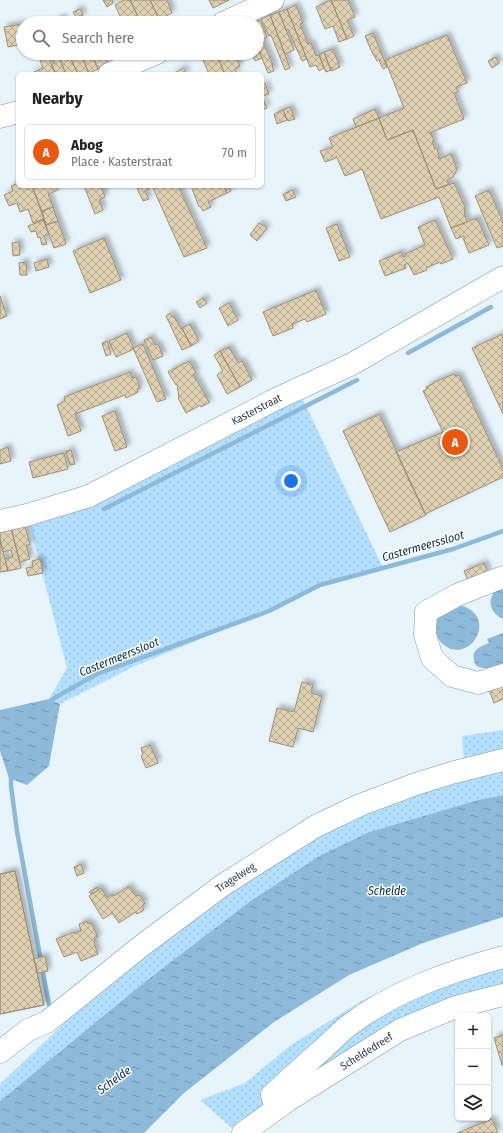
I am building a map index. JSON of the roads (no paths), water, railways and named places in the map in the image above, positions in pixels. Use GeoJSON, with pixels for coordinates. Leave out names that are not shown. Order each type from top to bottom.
{"type":"FeatureCollection","features":[{"type":"Feature","properties":{"kind":"street"},"geometry":{"type":"LineString","coordinates":[[238,16],[273,0]]}},
{"type":"Feature","properties":{"kind":"street"},"geometry":{"type":"LineString","coordinates":[[114,72],[141,60]]}},
{"type":"Feature","properties":{"kind":"street"},"geometry":{"type":"LineString","coordinates":[[0,116],[16,112]]}},
{"type":"Feature","properties":{"kind":"street","name":"Kasterstraat"},"geometry":{"type":"LineString","coordinates":[[0,521],[27,515],[89,496],[274,400],[352,364],[503,277]]}},
{"type":"Feature","properties":{"kind":"street"},"geometry":{"type":"LineString","coordinates":[[503,577],[457,595],[426,612],[425,635],[432,658],[452,676],[478,684],[503,675]]}},
{"type":"Feature","properties":{"kind":"street","name":"Tragelweg"},"geometry":{"type":"LineString","coordinates":[[0,1052],[28,1030],[47,1022],[140,947],[224,884],[316,826],[360,805],[416,784],[450,773],[503,760]]}},
{"type":"Feature","properties":{"kind":"street"},"geometry":{"type":"LineString","coordinates":[[276,1109],[272,1095],[348,1026],[382,1003],[438,977],[503,957]]}},
{"type":"Feature","properties":{"kind":"street","name":"Scheldedreef"},"geometry":{"type":"LineString","coordinates":[[243,1133],[276,1109],[400,1030],[456,1007],[503,995]]}},
{"type":"Feature","properties":{"kind":"water"},"geometry":{"type":"Polygon","coordinates":[[[503,585],[503,619],[496,615],[492,609],[491,598],[503,585]]]}},
{"type":"Feature","properties":{"kind":"water"},"geometry":{"type":"Polygon","coordinates":[[[459,605],[471,610],[478,619],[479,628],[476,637],[471,644],[462,649],[453,649],[443,644],[438,638],[435,629],[435,621],[441,612],[459,605]]]}},
{"type":"Feature","properties":{"kind":"water"},"geometry":{"type":"Polygon","coordinates":[[[503,633],[503,663],[488,668],[477,666],[473,657],[475,651],[489,643],[487,639],[503,633]]]}},
{"type":"Feature","properties":{"kind":"water"},"geometry":{"type":"Polygon","coordinates":[[[49,699],[60,704],[49,766],[27,785],[9,778],[0,751],[0,710],[49,699]]]}},
{"type":"Feature","properties":{"kind":"water","name":"Schelde"},"geometry":{"type":"Polygon","coordinates":[[[503,795],[503,917],[423,943],[349,975],[274,1022],[184,1093],[144,1133],[0,1133],[0,1101],[146,981],[252,900],[319,856],[369,832],[478,800],[503,795]]]}},
{"type":"Feature","properties":{"kind":"waterway"},"geometry":{"type":"LineString","coordinates":[[408,353],[491,307]]}},
{"type":"Feature","properties":{"kind":"waterway"},"geometry":{"type":"LineString","coordinates":[[104,509],[357,380]]}},
{"type":"Feature","properties":{"kind":"waterway","name":"Castermeerssloot"},"geometry":{"type":"LineString","coordinates":[[47,704],[56,697],[97,674],[269,611],[320,585],[453,549],[503,531]]}},
{"type":"Feature","properties":{"kind":"waterway","name":"Castermeerssloot"},"geometry":{"type":"LineString","coordinates":[[11,774],[11,786],[17,831],[49,1005]]}},
{"type":"Feature","properties":{"kind":"place","name":"Abog"},"geometry":{"type":"Point","coordinates":[455,442]}}]}
